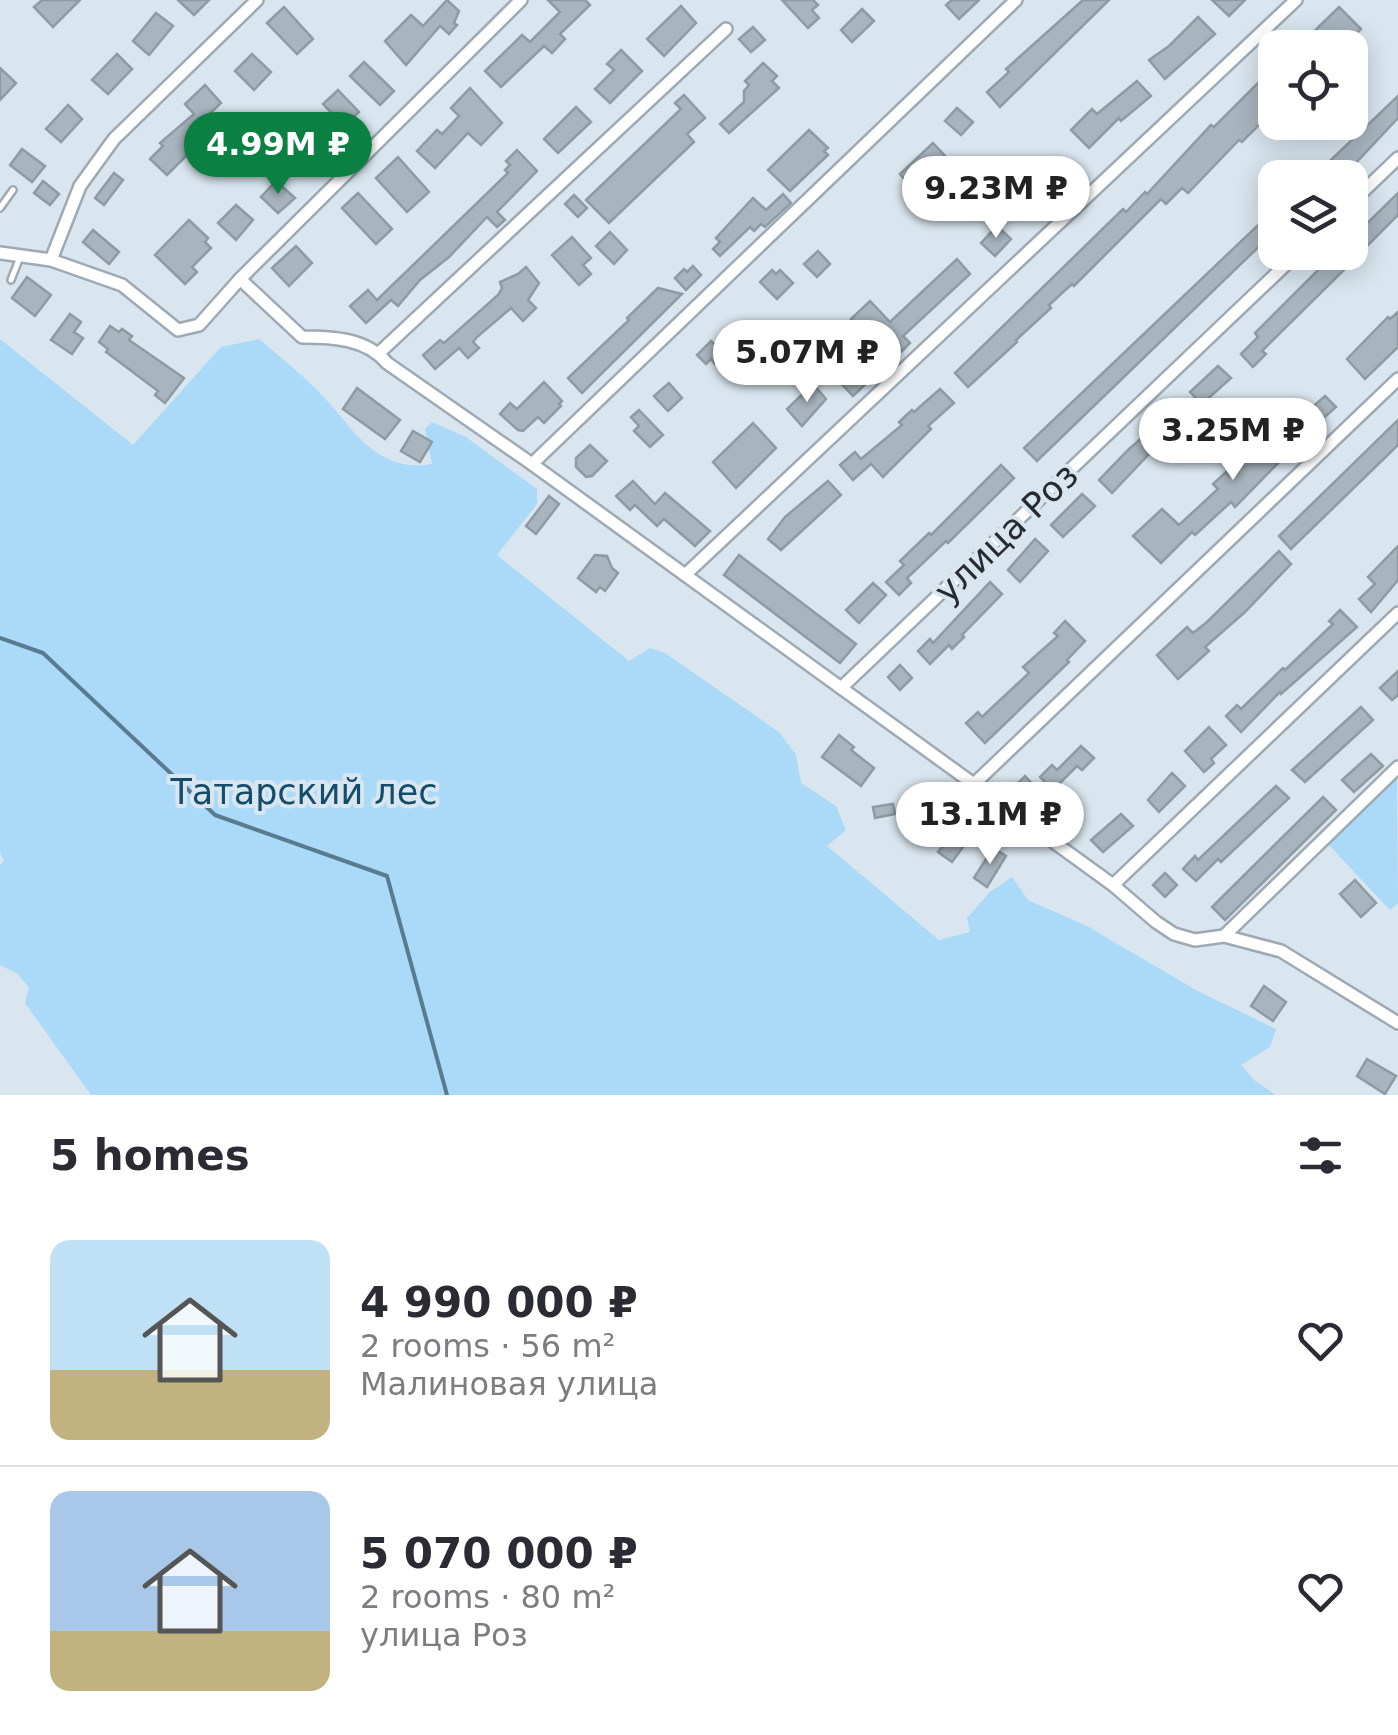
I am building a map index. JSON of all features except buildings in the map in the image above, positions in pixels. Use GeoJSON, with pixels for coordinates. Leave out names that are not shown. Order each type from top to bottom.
{"type":"FeatureCollection","features":[{"type":"Feature","properties":{"kind":"street"},"geometry":{"type":"LineString","coordinates":[[51,260],[80,186],[114,139],[257,0]]}},
{"type":"Feature","properties":{"kind":"street"},"geometry":{"type":"LineString","coordinates":[[0,253],[51,260],[122,285],[178,330],[199,326],[240,280],[521,0]]}},
{"type":"Feature","properties":{"kind":"street"},"geometry":{"type":"LineString","coordinates":[[532,464],[1016,0]]}},
{"type":"Feature","properties":{"kind":"street"},"geometry":{"type":"LineString","coordinates":[[685,575],[1296,0]]}},
{"type":"Feature","properties":{"kind":"street"},"geometry":{"type":"LineString","coordinates":[[378,353],[726,30]]}},
{"type":"Feature","properties":{"kind":"street"},"geometry":{"type":"LineString","coordinates":[[1368,187],[1398,158]]}},
{"type":"Feature","properties":{"kind":"street","name":"улица Роз"},"geometry":{"type":"LineString","coordinates":[[842,688],[1280,270]]}},
{"type":"Feature","properties":{"kind":"street"},"geometry":{"type":"LineString","coordinates":[[240,280],[302,338],[340,337],[378,353],[1113,885],[1174,934],[1195,940],[1224,936],[1281,951],[1398,1024]]}},
{"type":"Feature","properties":{"kind":"street"},"geometry":{"type":"LineString","coordinates":[[974,784],[1398,380]]}},
{"type":"Feature","properties":{"kind":"street"},"geometry":{"type":"LineString","coordinates":[[1113,885],[1398,614]]}},
{"type":"Feature","properties":{"kind":"street"},"geometry":{"type":"LineString","coordinates":[[1224,936],[1398,767]]}},
{"type":"Feature","properties":{"kind":"lane"},"geometry":{"type":"LineString","coordinates":[[0,208],[13,190]]}},
{"type":"Feature","properties":{"kind":"lane"},"geometry":{"type":"LineString","coordinates":[[11,280],[20,257]]}},
{"type":"Feature","properties":{"kind":"green space","name":"Татарский лес"},"geometry":{"type":"Polygon","coordinates":[[[0,339],[133,445],[221,347],[259,339],[312,385],[380,455],[412,465],[432,464],[425,429],[432,422],[466,437],[537,489],[537,504],[497,555],[629,661],[650,648],[665,653],[779,732],[796,755],[801,783],[836,806],[846,830],[827,846],[939,940],[970,932],[967,918],[990,892],[1012,877],[1028,900],[1087,926],[1196,990],[1276,1029],[1270,1047],[1241,1065],[1255,1081],[1276,1095],[91,1095],[25,1003],[29,988],[18,974],[0,965],[0,865],[4,861],[0,852],[0,339]]]}},
{"type":"Feature","properties":{"kind":"green space"},"geometry":{"type":"Polygon","coordinates":[[[1397,775],[1398,903],[1390,910],[1328,844],[1397,775]]]}},
{"type":"Feature","properties":{"kind":"waterway"},"geometry":{"type":"LineString","coordinates":[[0,638],[43,653],[215,815],[387,876],[447,1095]]}}]}
